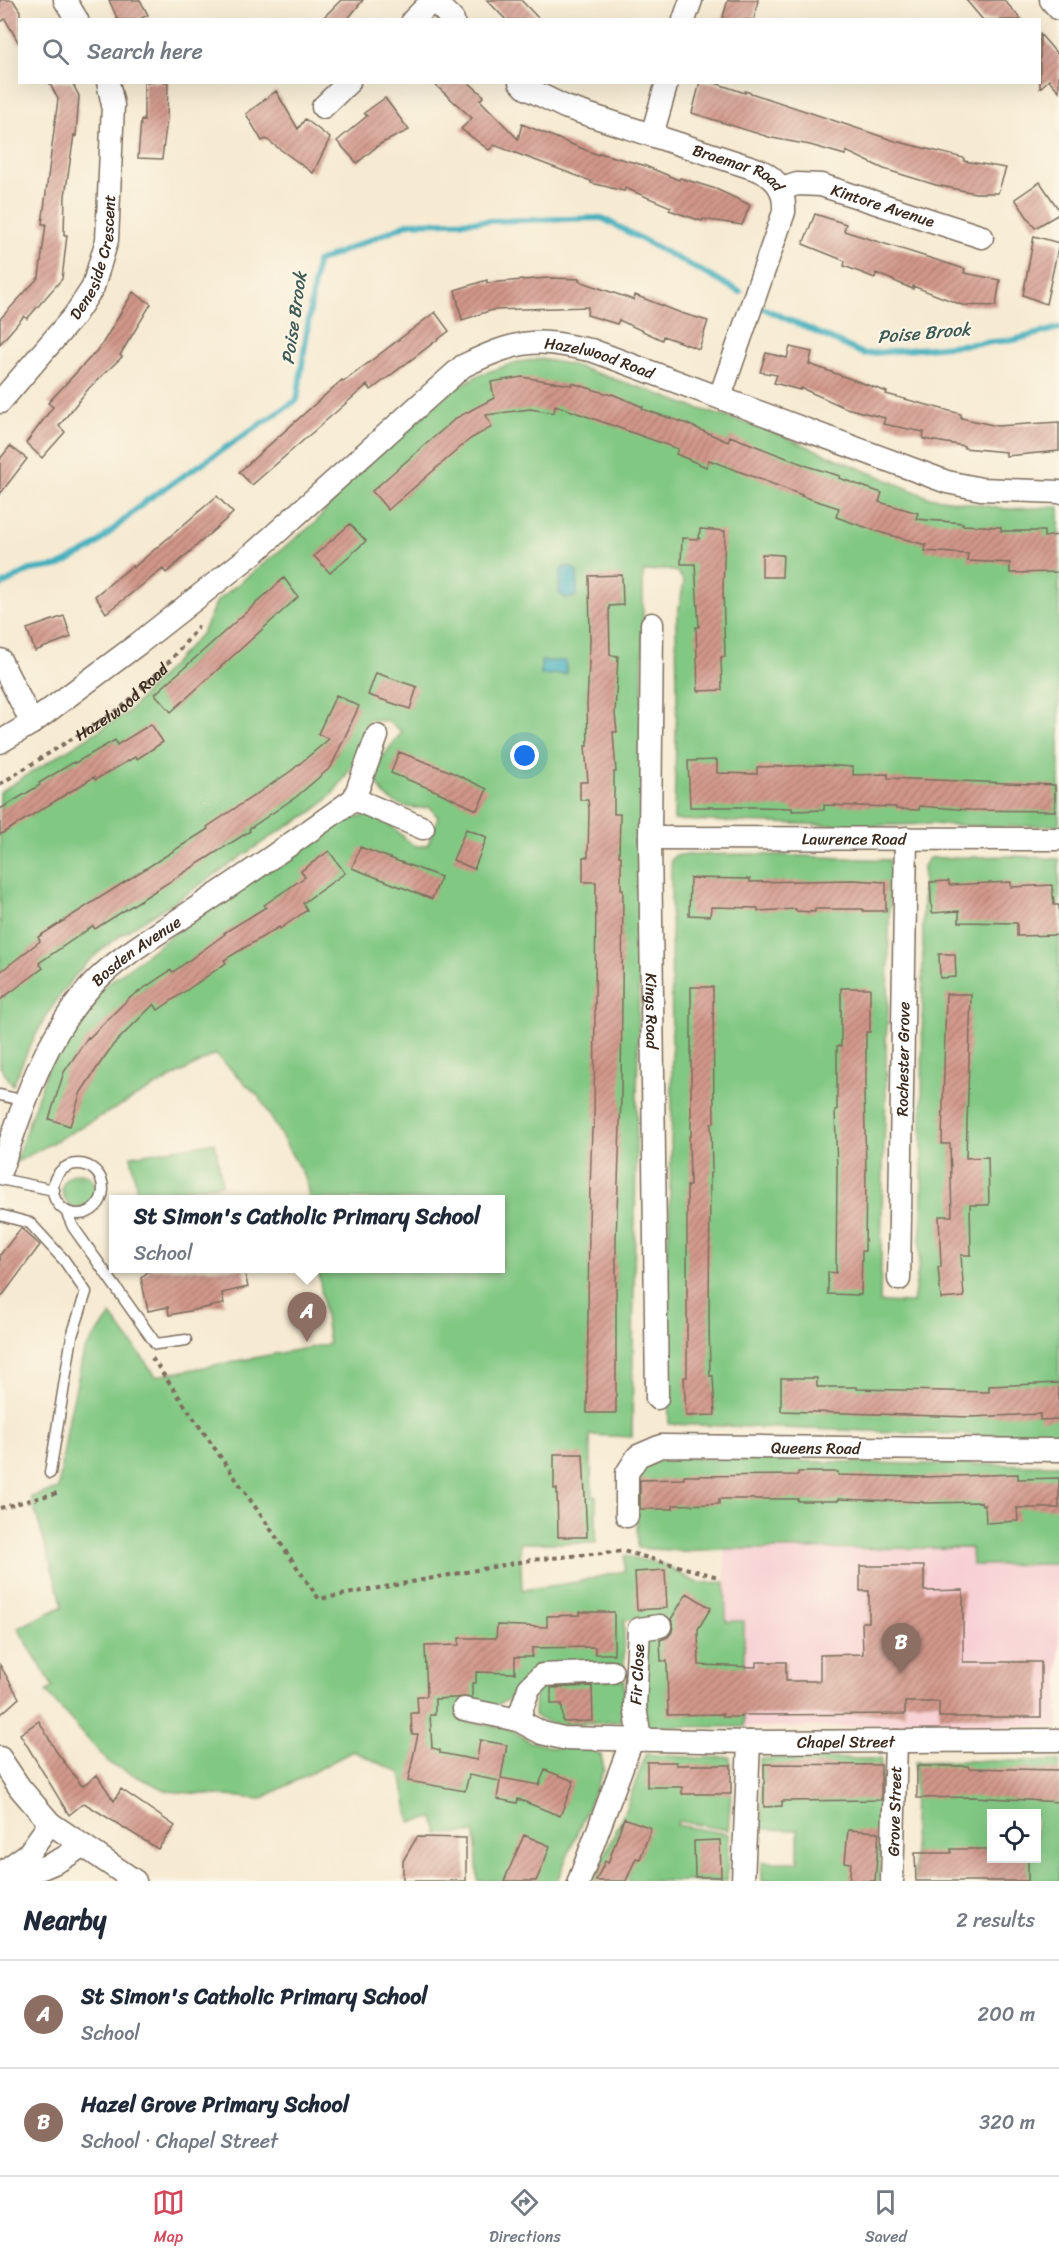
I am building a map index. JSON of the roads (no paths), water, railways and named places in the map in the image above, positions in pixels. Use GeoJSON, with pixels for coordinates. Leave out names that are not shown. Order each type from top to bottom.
{"type":"FeatureCollection","features":[{"type":"Feature","properties":{"kind":"street"},"geometry":{"type":"LineString","coordinates":[[65,0],[76,18]]}},
{"type":"Feature","properties":{"kind":"street"},"geometry":{"type":"LineString","coordinates":[[415,18],[433,0],[451,18]]}},
{"type":"Feature","properties":{"kind":"street"},"geometry":{"type":"LineString","coordinates":[[685,18],[691,0]]}},
{"type":"Feature","properties":{"kind":"street"},"geometry":{"type":"LineString","coordinates":[[1051,0],[1059,9]]}},
{"type":"Feature","properties":{"kind":"street","name":"Deneside Crescent"},"geometry":{"type":"LineString","coordinates":[[0,402],[74,316],[93,287],[106,240],[113,105],[108,84]]}},
{"type":"Feature","properties":{"kind":"street"},"geometry":{"type":"LineString","coordinates":[[323,107],[347,84]]}},
{"type":"Feature","properties":{"kind":"street","name":"Braemar Road"},"geometry":{"type":"LineString","coordinates":[[522,84],[565,107],[759,170],[769,175],[782,189],[785,201],[784,212],[720,397]]}},
{"type":"Feature","properties":{"kind":"street"},"geometry":{"type":"LineString","coordinates":[[652,135],[666,84]]}},
{"type":"Feature","properties":{"kind":"street","name":"Kintore Avenue"},"geometry":{"type":"LineString","coordinates":[[782,189],[797,183],[821,185],[982,237]]}},
{"type":"Feature","properties":{"kind":"street","name":"Hazelwood Road"},"geometry":{"type":"LineString","coordinates":[[0,742],[32,723],[138,644],[255,552],[463,366],[517,345],[548,343],[591,350],[947,482],[981,489],[1059,492]]}},
{"type":"Feature","properties":{"kind":"street","name":"Kings Road"},"geometry":{"type":"LineString","coordinates":[[652,624],[650,838],[657,1398]]}},
{"type":"Feature","properties":{"kind":"street"},"geometry":{"type":"LineString","coordinates":[[0,660],[32,723]]}},
{"type":"Feature","properties":{"kind":"street"},"geometry":{"type":"LineString","coordinates":[[378,736],[354,799],[423,828]]}},
{"type":"Feature","properties":{"kind":"street","name":"Bosden Avenue"},"geometry":{"type":"LineString","coordinates":[[0,1172],[46,1050],[67,1016],[92,984],[131,952],[354,799]]}},
{"type":"Feature","properties":{"kind":"street","name":"Lawrence Road"},"geometry":{"type":"LineString","coordinates":[[650,838],[1059,839]]}},
{"type":"Feature","properties":{"kind":"street","name":"Rochester Grove"},"geometry":{"type":"LineString","coordinates":[[899,1279],[906,838]]}},
{"type":"Feature","properties":{"kind":"street","name":"Queens Road"},"geometry":{"type":"LineString","coordinates":[[627,1516],[627,1473],[638,1456],[661,1446],[1059,1450]]}},
{"type":"Feature","properties":{"kind":"street","name":"Fir Close"},"geometry":{"type":"LineString","coordinates":[[636,1740],[635,1706],[639,1629],[660,1626]]}},
{"type":"Feature","properties":{"kind":"street"},"geometry":{"type":"LineString","coordinates":[[518,1720],[530,1688],[542,1675],[612,1672]]}},
{"type":"Feature","properties":{"kind":"street","name":"Chapel Street"},"geometry":{"type":"LineString","coordinates":[[464,1710],[518,1720],[542,1733],[563,1738],[749,1742],[1059,1740]]}},
{"type":"Feature","properties":{"kind":"street"},"geometry":{"type":"LineString","coordinates":[[579,1881],[636,1740]]}},
{"type":"Feature","properties":{"kind":"street","name":"Grove Street"},"geometry":{"type":"LineString","coordinates":[[892,1881],[896,1741]]}},
{"type":"Feature","properties":{"kind":"street"},"geometry":{"type":"LineString","coordinates":[[743,1881],[749,1742]]}},
{"type":"Feature","properties":{"kind":"street"},"geometry":{"type":"LineString","coordinates":[[0,1758],[20,1788],[50,1823],[135,1881]]}},
{"type":"Feature","properties":{"kind":"street"},"geometry":{"type":"LineString","coordinates":[[0,1876],[28,1854],[50,1823]]}},
{"type":"Feature","properties":{"kind":"street"},"geometry":{"type":"LineString","coordinates":[[0,1876],[40,1870],[65,1859],[81,1846]]}},
{"type":"Feature","properties":{"kind":"lane"},"geometry":{"type":"LineString","coordinates":[[0,1095],[25,1101]]}},
{"type":"Feature","properties":{"kind":"lane"},"geometry":{"type":"LineString","coordinates":[[82,1164],[90,1167],[101,1178],[103,1194],[96,1208],[81,1214],[66,1211],[59,1206],[54,1190],[59,1174],[73,1165],[82,1164]]}},
{"type":"Feature","properties":{"kind":"lane"},"geometry":{"type":"LineString","coordinates":[[0,1179],[54,1190]]}},
{"type":"Feature","properties":{"kind":"lane"},"geometry":{"type":"LineString","coordinates":[[66,1211],[73,1227],[156,1344],[186,1340]]}},
{"type":"Feature","properties":{"kind":"lane"},"geometry":{"type":"LineString","coordinates":[[0,1215],[30,1223],[64,1260],[86,1292],[72,1336],[50,1473]]}},
{"type":"Feature","properties":{"kind":"water"},"geometry":{"type":"Polygon","coordinates":[[[564,567],[571,567],[577,572],[577,595],[573,598],[565,598],[559,593],[560,573],[564,567]]]}},
{"type":"Feature","properties":{"kind":"water"},"geometry":{"type":"Polygon","coordinates":[[[541,661],[566,661],[566,674],[541,675],[541,661]]]}},
{"type":"Feature","properties":{"kind":"waterway","name":"Poise Brook"},"geometry":{"type":"LineString","coordinates":[[0,586],[30,570],[58,566],[91,549],[147,500],[297,400],[317,262],[410,223],[602,218],[740,292]]}},
{"type":"Feature","properties":{"kind":"waterway","name":"Poise Brook"},"geometry":{"type":"LineString","coordinates":[[763,308],[864,354],[1014,340],[1059,328]]}},
{"type":"Feature","properties":{"kind":"place","name":"St Simon's Catholic Primary School"},"geometry":{"type":"Point","coordinates":[307,1342]}},
{"type":"Feature","properties":{"kind":"place","name":"Hazel Grove Primary School"},"geometry":{"type":"Point","coordinates":[901,1673]}}]}
